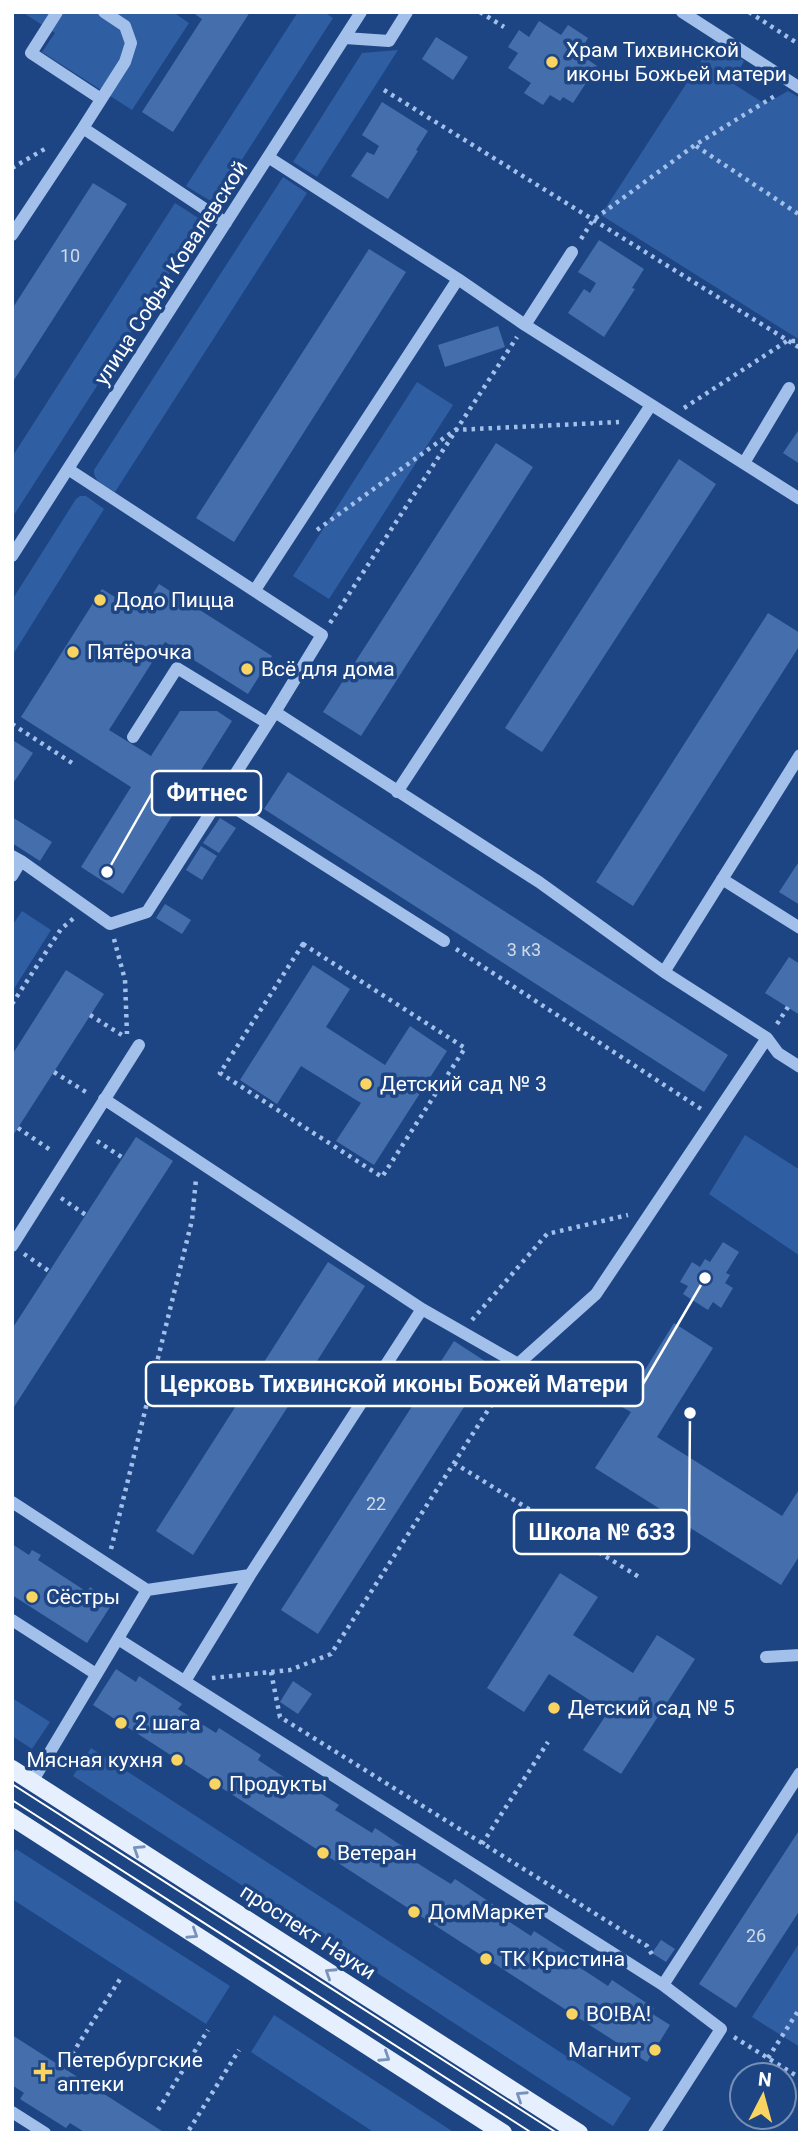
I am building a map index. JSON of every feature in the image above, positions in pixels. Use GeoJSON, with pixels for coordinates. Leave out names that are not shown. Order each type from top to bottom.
{"type":"FeatureCollection","features":[{"type":"Feature","properties":{"kind":"main road","name":"проспект Науки"},"geometry":{"type":"LineString","coordinates":[[12,1769],[579,2133]]}},
{"type":"Feature","properties":{"kind":"main road"},"geometry":{"type":"LineString","coordinates":[[12,1817],[503,2133]]}},
{"type":"Feature","properties":{"kind":"street"},"geometry":{"type":"LineString","coordinates":[[57,12],[31,53],[102,99]]}},
{"type":"Feature","properties":{"kind":"street"},"geometry":{"type":"LineString","coordinates":[[12,235],[125,62],[131,43],[125,26],[104,12]]}},
{"type":"Feature","properties":{"kind":"street"},"geometry":{"type":"LineString","coordinates":[[345,37],[389,41],[407,12]]}},
{"type":"Feature","properties":{"kind":"street"},"geometry":{"type":"LineString","coordinates":[[682,12],[797,86]]}},
{"type":"Feature","properties":{"kind":"street","name":"улица Софьи Ковалевской"},"geometry":{"type":"LineString","coordinates":[[12,556],[345,37],[356,14]]}},
{"type":"Feature","properties":{"kind":"street"},"geometry":{"type":"LineString","coordinates":[[83,128],[226,223]]}},
{"type":"Feature","properties":{"kind":"street"},"geometry":{"type":"LineString","coordinates":[[268,157],[525,325],[800,499]]}},
{"type":"Feature","properties":{"kind":"street"},"geometry":{"type":"LineString","coordinates":[[525,325],[572,252]]}},
{"type":"Feature","properties":{"kind":"street"},"geometry":{"type":"LineString","coordinates":[[255,590],[458,279]]}},
{"type":"Feature","properties":{"kind":"street"},"geometry":{"type":"LineString","coordinates":[[744,464],[789,388]]}},
{"type":"Feature","properties":{"kind":"street"},"geometry":{"type":"LineString","coordinates":[[397,792],[651,405]]}},
{"type":"Feature","properties":{"kind":"street"},"geometry":{"type":"LineString","coordinates":[[12,876],[17,859],[110,924],[147,912],[322,635],[68,470]]}},
{"type":"Feature","properties":{"kind":"street"},"geometry":{"type":"LineString","coordinates":[[133,737],[177,668],[271,718],[397,792],[539,882],[664,972],[767,1038],[778,1053],[800,1067]]}},
{"type":"Feature","properties":{"kind":"street"},"geometry":{"type":"LineString","coordinates":[[664,972],[800,755]]}},
{"type":"Feature","properties":{"kind":"street"},"geometry":{"type":"LineString","coordinates":[[219,798],[444,941]]}},
{"type":"Feature","properties":{"kind":"street"},"geometry":{"type":"LineString","coordinates":[[722,879],[800,928]]}},
{"type":"Feature","properties":{"kind":"street"},"geometry":{"type":"LineString","coordinates":[[104,1101],[422,1309],[518,1364],[596,1294],[767,1038]]}},
{"type":"Feature","properties":{"kind":"street"},"geometry":{"type":"LineString","coordinates":[[17,1249],[48,1189],[139,1045]]}},
{"type":"Feature","properties":{"kind":"street"},"geometry":{"type":"LineString","coordinates":[[185,1681],[250,1575],[422,1309]]}},
{"type":"Feature","properties":{"kind":"street"},"geometry":{"type":"LineString","coordinates":[[12,1502],[147,1590],[250,1575]]}},
{"type":"Feature","properties":{"kind":"street"},"geometry":{"type":"LineString","coordinates":[[32,1782],[147,1590]]}},
{"type":"Feature","properties":{"kind":"street"},"geometry":{"type":"LineString","coordinates":[[12,1620],[96,1674]]}},
{"type":"Feature","properties":{"kind":"street"},"geometry":{"type":"LineString","coordinates":[[118,1639],[664,1982],[722,2029],[654,2133]]}},
{"type":"Feature","properties":{"kind":"street"},"geometry":{"type":"LineString","coordinates":[[766,1657],[800,1655]]}},
{"type":"Feature","properties":{"kind":"street"},"geometry":{"type":"LineString","coordinates":[[664,1982],[800,1773]]}},
{"type":"Feature","properties":{"kind":"street"},"geometry":{"type":"LineString","coordinates":[[12,2112],[45,2133]]}},
{"type":"Feature","properties":{"kind":"path"},"geometry":{"type":"LineString","coordinates":[[480,12],[504,27]]}},
{"type":"Feature","properties":{"kind":"path"},"geometry":{"type":"LineString","coordinates":[[749,12],[800,45]]}},
{"type":"Feature","properties":{"kind":"path"},"geometry":{"type":"LineString","coordinates":[[572,252],[593,220],[695,145],[797,86]]}},
{"type":"Feature","properties":{"kind":"path"},"geometry":{"type":"LineString","coordinates":[[384,90],[800,348]]}},
{"type":"Feature","properties":{"kind":"path"},"geometry":{"type":"LineString","coordinates":[[695,145],[800,215]]}},
{"type":"Feature","properties":{"kind":"path"},"geometry":{"type":"LineString","coordinates":[[322,635],[525,325]]}},
{"type":"Feature","properties":{"kind":"path"},"geometry":{"type":"LineString","coordinates":[[670,417],[788,341],[800,341]]}},
{"type":"Feature","properties":{"kind":"path"},"geometry":{"type":"LineString","coordinates":[[308,537],[455,430],[640,421]]}},
{"type":"Feature","properties":{"kind":"path"},"geometry":{"type":"LineString","coordinates":[[12,724],[72,762]]}},
{"type":"Feature","properties":{"kind":"path"},"geometry":{"type":"LineString","coordinates":[[12,1004],[61,929],[87,908]]}},
{"type":"Feature","properties":{"kind":"path"},"geometry":{"type":"LineString","coordinates":[[90,1015],[128,1038],[125,980],[110,924]]}},
{"type":"Feature","properties":{"kind":"path"},"geometry":{"type":"LineString","coordinates":[[444,941],[713,1117]]}},
{"type":"Feature","properties":{"kind":"path"},"geometry":{"type":"LineString","coordinates":[[303,944],[465,1048],[382,1177],[220,1073],[303,944]]}},
{"type":"Feature","properties":{"kind":"path"},"geometry":{"type":"LineString","coordinates":[[54,1072],[104,1101]]}},
{"type":"Feature","properties":{"kind":"path"},"geometry":{"type":"LineString","coordinates":[[18,1128],[66,1160]]}},
{"type":"Feature","properties":{"kind":"path"},"geometry":{"type":"LineString","coordinates":[[84,1132],[123,1158]]}},
{"type":"Feature","properties":{"kind":"path"},"geometry":{"type":"LineString","coordinates":[[108,1564],[191,1220],[198,1161]]}},
{"type":"Feature","properties":{"kind":"path"},"geometry":{"type":"LineString","coordinates":[[48,1189],[86,1215]]}},
{"type":"Feature","properties":{"kind":"path"},"geometry":{"type":"LineString","coordinates":[[462,1332],[547,1234],[651,1211]]}},
{"type":"Feature","properties":{"kind":"path"},"geometry":{"type":"LineString","coordinates":[[17,1249],[49,1271]]}},
{"type":"Feature","properties":{"kind":"path"},"geometry":{"type":"LineString","coordinates":[[185,1681],[290,1670],[331,1654],[518,1364]]}},
{"type":"Feature","properties":{"kind":"path"},"geometry":{"type":"LineString","coordinates":[[454,1463],[639,1577]]}},
{"type":"Feature","properties":{"kind":"path"},"geometry":{"type":"LineString","coordinates":[[271,1672],[280,1717],[647,1946],[664,1982]]}},
{"type":"Feature","properties":{"kind":"path"},"geometry":{"type":"LineString","coordinates":[[471,1862],[548,1742]]}},
{"type":"Feature","properties":{"kind":"path"},"geometry":{"type":"LineString","coordinates":[[72,2054],[122,1976]]}},
{"type":"Feature","properties":{"kind":"path"},"geometry":{"type":"LineString","coordinates":[[768,2058],[800,2008]]}},
{"type":"Feature","properties":{"kind":"path"},"geometry":{"type":"LineString","coordinates":[[722,2029],[800,2078]]}},
{"type":"Feature","properties":{"kind":"path"},"geometry":{"type":"LineString","coordinates":[[158,2110],[208,2031]]}},
{"type":"Feature","properties":{"kind":"path"},"geometry":{"type":"LineString","coordinates":[[189,2130],[239,2050]]}},
{"type":"Feature","properties":{"kind":"shaded area"},"geometry":{"type":"Polygon","coordinates":[[[22,12],[173,12],[189,23],[132,110],[42,52],[55,33],[22,12]]]}},
{"type":"Feature","properties":{"kind":"shaded area"},"geometry":{"type":"Polygon","coordinates":[[[298,12],[324,12],[333,18],[214,203],[186,186],[298,12]]]}},
{"type":"Feature","properties":{"kind":"shaded area"},"geometry":{"type":"Polygon","coordinates":[[[714,41],[744,61],[732,83],[765,104],[788,91],[800,98],[800,340],[601,215],[714,41]]]}},
{"type":"Feature","properties":{"kind":"shaded area"},"geometry":{"type":"Polygon","coordinates":[[[398,50],[317,177],[293,162],[362,53],[398,50]]]}},
{"type":"Feature","properties":{"kind":"shaded area"},"geometry":{"type":"Polygon","coordinates":[[[283,177],[307,193],[115,492],[104,486],[98,481],[94,470],[283,177]]]}},
{"type":"Feature","properties":{"kind":"shaded area"},"geometry":{"type":"Polygon","coordinates":[[[175,203],[203,221],[12,518],[12,457],[175,203]]]}},
{"type":"Feature","properties":{"kind":"shaded area"},"geometry":{"type":"Polygon","coordinates":[[[417,382],[453,405],[329,599],[293,576],[417,382]]]}},
{"type":"Feature","properties":{"kind":"shaded area"},"geometry":{"type":"Polygon","coordinates":[[[80,496],[86,496],[104,509],[12,656],[12,600],[80,496]]]}},
{"type":"Feature","properties":{"kind":"shaded area"},"geometry":{"type":"Polygon","coordinates":[[[22,911],[51,930],[12,992],[12,926],[22,911]]]}},
{"type":"Feature","properties":{"kind":"shaded area"},"geometry":{"type":"Polygon","coordinates":[[[745,1135],[800,1170],[800,1256],[709,1194],[745,1135]]]}},
{"type":"Feature","properties":{"kind":"shaded area"},"geometry":{"type":"Polygon","coordinates":[[[12,1698],[50,1722],[32,1749],[12,1736],[12,1698]]]}},
{"type":"Feature","properties":{"kind":"shaded area"},"geometry":{"type":"Polygon","coordinates":[[[91,1748],[631,2098],[613,2126],[73,1776],[91,1748]]]}},
{"type":"Feature","properties":{"kind":"shaded area"},"geometry":{"type":"Polygon","coordinates":[[[16,1849],[230,1986],[206,2024],[12,1899],[12,1855],[16,1849]]]}},
{"type":"Feature","properties":{"kind":"shaded area"},"geometry":{"type":"Polygon","coordinates":[[[800,1942],[800,2047],[752,2017],[800,1942]]]}},
{"type":"Feature","properties":{"kind":"shaded area"},"geometry":{"type":"Polygon","coordinates":[[[274,2015],[455,2133],[375,2133],[251,2052],[274,2015]]]}},
{"type":"Feature","properties":{"kind":"building"},"geometry":{"type":"Polygon","coordinates":[[[192,12],[250,12],[173,132],[142,112],[202,19],[192,12]]]}},
{"type":"Feature","properties":{"kind":"building","name":"Храм Тихвинской иконы Божьей матери"},"geometry":{"type":"Polygon","coordinates":[[[539,21],[561,35],[568,25],[588,38],[582,48],[591,54],[587,59],[597,66],[573,103],[563,97],[560,101],[550,95],[543,105],[524,93],[531,83],[508,68],[518,53],[508,47],[519,30],[529,37],[539,21]]]}},
{"type":"Feature","properties":{"kind":"building"},"geometry":{"type":"Polygon","coordinates":[[[436,37],[468,57],[453,80],[422,59],[436,37]]]}},
{"type":"Feature","properties":{"kind":"building"},"geometry":{"type":"Polygon","coordinates":[[[382,102],[428,131],[388,199],[351,176],[367,152],[374,155],[379,146],[362,135],[382,102]]]}},
{"type":"Feature","properties":{"kind":"building"},"geometry":{"type":"Polygon","coordinates":[[[93,183],[127,204],[12,383],[12,309],[93,183]]]}},
{"type":"Feature","properties":{"kind":"building"},"geometry":{"type":"Polygon","coordinates":[[[599,240],[644,269],[632,288],[635,289],[604,337],[568,313],[584,289],[590,293],[596,283],[578,272],[599,240]]]}},
{"type":"Feature","properties":{"kind":"building"},"geometry":{"type":"Polygon","coordinates":[[[369,249],[406,272],[234,542],[196,518],[369,249]]]}},
{"type":"Feature","properties":{"kind":"building"},"geometry":{"type":"Polygon","coordinates":[[[498,326],[505,347],[445,367],[438,345],[498,326]]]}},
{"type":"Feature","properties":{"kind":"building"},"geometry":{"type":"Polygon","coordinates":[[[800,428],[800,464],[783,453],[800,428]]]}},
{"type":"Feature","properties":{"kind":"building"},"geometry":{"type":"Polygon","coordinates":[[[496,443],[533,467],[361,736],[323,712],[496,443]]]}},
{"type":"Feature","properties":{"kind":"building"},"geometry":{"type":"Polygon","coordinates":[[[679,459],[716,484],[542,752],[505,728],[679,459]]]}},
{"type":"Feature","properties":{"kind":"building"},"geometry":{"type":"Polygon","coordinates":[[[159,584],[272,656],[248,694],[165,642],[109,730],[151,756],[180,711],[217,711],[232,721],[123,894],[81,867],[131,787],[21,717],[102,589],[141,613],[159,584]]]}},
{"type":"Feature","properties":{"kind":"building"},"geometry":{"type":"Polygon","coordinates":[[[768,613],[800,633],[800,645],[633,906],[596,882],[768,613]]]}},
{"type":"Feature","properties":{"kind":"building"},"geometry":{"type":"Polygon","coordinates":[[[14,741],[33,753],[12,785],[12,743],[14,741]]]}},
{"type":"Feature","properties":{"kind":"building"},"geometry":{"type":"Polygon","coordinates":[[[288,772],[728,1055],[704,1092],[264,809],[288,772]]]}},
{"type":"Feature","properties":{"kind":"building"},"geometry":{"type":"Polygon","coordinates":[[[12,817],[52,842],[40,861],[12,843],[12,817]]]}},
{"type":"Feature","properties":{"kind":"building"},"geometry":{"type":"Polygon","coordinates":[[[220,818],[236,828],[219,853],[203,843],[220,818]]]}},
{"type":"Feature","properties":{"kind":"building"},"geometry":{"type":"Polygon","coordinates":[[[201,846],[217,856],[202,880],[186,870],[201,846]]]}},
{"type":"Feature","properties":{"kind":"building"},"geometry":{"type":"Polygon","coordinates":[[[800,860],[800,905],[779,892],[800,860]]]}},
{"type":"Feature","properties":{"kind":"building"},"geometry":{"type":"Polygon","coordinates":[[[165,904],[191,920],[182,934],[156,918],[165,904]]]}},
{"type":"Feature","properties":{"kind":"building"},"geometry":{"type":"Polygon","coordinates":[[[789,957],[800,964],[800,1015],[765,993],[789,957]]]}},
{"type":"Feature","properties":{"kind":"building"},"geometry":{"type":"Polygon","coordinates":[[[313,965],[350,989],[326,1027],[385,1065],[410,1026],[447,1051],[374,1165],[336,1141],[361,1103],[301,1066],[277,1104],[240,1080],[313,965]]]}},
{"type":"Feature","properties":{"kind":"building"},"geometry":{"type":"Polygon","coordinates":[[[66,970],[104,994],[12,1137],[12,1055],[66,970]]]}},
{"type":"Feature","properties":{"kind":"building"},"geometry":{"type":"Polygon","coordinates":[[[136,1137],[173,1161],[12,1410],[12,1329],[136,1137]]]}},
{"type":"Feature","properties":{"kind":"building"},"geometry":{"type":"Polygon","coordinates":[[[723,1242],[739,1252],[726,1273],[730,1275],[725,1283],[733,1288],[721,1308],[713,1302],[708,1310],[683,1294],[688,1286],[680,1282],[692,1262],[700,1267],[705,1259],[710,1262],[723,1242]]]}},
{"type":"Feature","properties":{"kind":"building"},"geometry":{"type":"Polygon","coordinates":[[[328,1262],[365,1286],[193,1555],[156,1531],[328,1262]]]}},
{"type":"Feature","properties":{"kind":"building"},"geometry":{"type":"Polygon","coordinates":[[[674,1323],[713,1348],[657,1437],[782,1516],[800,1488],[800,1555],[781,1585],[595,1468],[631,1412],[622,1407],[674,1323]]]}},
{"type":"Feature","properties":{"kind":"building"},"geometry":{"type":"Polygon","coordinates":[[[454,1341],[491,1365],[318,1634],[281,1610],[454,1341]]]}},
{"type":"Feature","properties":{"kind":"building"},"geometry":{"type":"Polygon","coordinates":[[[12,1544],[29,1555],[32,1550],[41,1555],[38,1560],[87,1592],[90,1587],[98,1593],[95,1597],[110,1607],[87,1643],[12,1595],[12,1544]]]}},
{"type":"Feature","properties":{"kind":"building"},"geometry":{"type":"Polygon","coordinates":[[[560,1573],[598,1597],[573,1635],[633,1673],[657,1635],[695,1659],[621,1774],[583,1750],[608,1712],[549,1674],[524,1712],[487,1688],[560,1573]]]}},
{"type":"Feature","properties":{"kind":"building"},"geometry":{"type":"Polygon","coordinates":[[[116,1669],[136,1682],[139,1676],[182,1704],[178,1709],[216,1733],[219,1728],[261,1755],[258,1760],[293,1783],[297,1778],[339,1805],[335,1810],[372,1833],[375,1828],[417,1856],[414,1861],[433,1873],[451,1884],[455,1879],[497,1907],[494,1912],[531,1936],[534,1931],[576,1958],[573,1963],[608,1986],[612,1980],[654,2008],[651,2013],[670,2025],[647,2062],[93,1705],[116,1669]]]}},
{"type":"Feature","properties":{"kind":"building"},"geometry":{"type":"Polygon","coordinates":[[[293,1681],[312,1694],[298,1714],[280,1702],[293,1681]]]}},
{"type":"Feature","properties":{"kind":"building"},"geometry":{"type":"Polygon","coordinates":[[[800,1829],[800,1910],[736,2008],[699,1984],[800,1829]]]}},
{"type":"Feature","properties":{"kind":"building"},"geometry":{"type":"Polygon","coordinates":[[[661,1940],[675,1949],[666,1962],[652,1953],[661,1940]]]}},
{"type":"Feature","properties":{"kind":"building"},"geometry":{"type":"Polygon","coordinates":[[[12,2035],[165,2133],[86,2133],[70,2123],[66,2128],[20,2099],[24,2093],[12,2085],[12,2035]]]}},
{"type":"Feature","properties":{"kind":"tram line"},"geometry":{"type":"LineString","coordinates":[[12,1784],[557,2133]]}},
{"type":"Feature","properties":{"kind":"tram line"},"geometry":{"type":"LineString","coordinates":[[12,1800],[532,2133]]}},
{"type":"Feature","properties":{"kind":"place","name":"Храм Тихвинской иконы Божьей матери"},"geometry":{"type":"Point","coordinates":[552,62]}},
{"type":"Feature","properties":{"kind":"place","name":"Додо Пицца"},"geometry":{"type":"Point","coordinates":[100,600]}},
{"type":"Feature","properties":{"kind":"place","name":"Пятёрочка"},"geometry":{"type":"Point","coordinates":[73,652]}},
{"type":"Feature","properties":{"kind":"place","name":"Всё для дома"},"geometry":{"type":"Point","coordinates":[247,669]}},
{"type":"Feature","properties":{"kind":"place","name":"Фитнес"},"geometry":{"type":"Point","coordinates":[107,872]}},
{"type":"Feature","properties":{"kind":"place","name":"Детский сад № 3"},"geometry":{"type":"Point","coordinates":[366,1084]}},
{"type":"Feature","properties":{"kind":"place","name":"Церковь Тихвинской иконы Божей Матери"},"geometry":{"type":"Point","coordinates":[705,1278]}},
{"type":"Feature","properties":{"kind":"place","name":"Школа № 633"},"geometry":{"type":"Point","coordinates":[690,1413]}},
{"type":"Feature","properties":{"kind":"place","name":"Сёстры"},"geometry":{"type":"Point","coordinates":[32,1597]}},
{"type":"Feature","properties":{"kind":"place","name":"Детский сад № 5"},"geometry":{"type":"Point","coordinates":[554,1708]}},
{"type":"Feature","properties":{"kind":"place","name":"2 шага"},"geometry":{"type":"Point","coordinates":[121,1723]}},
{"type":"Feature","properties":{"kind":"place","name":"Мясная кухня"},"geometry":{"type":"Point","coordinates":[177,1760]}},
{"type":"Feature","properties":{"kind":"place","name":"Продукты"},"geometry":{"type":"Point","coordinates":[215,1784]}},
{"type":"Feature","properties":{"kind":"place","name":"Ветеран"},"geometry":{"type":"Point","coordinates":[323,1853]}},
{"type":"Feature","properties":{"kind":"place","name":"ДомМаркет"},"geometry":{"type":"Point","coordinates":[414,1912]}},
{"type":"Feature","properties":{"kind":"place","name":"ТК Кристина"},"geometry":{"type":"Point","coordinates":[486,1959]}},
{"type":"Feature","properties":{"kind":"place","name":"ВО!ВА!"},"geometry":{"type":"Point","coordinates":[572,2014]}},
{"type":"Feature","properties":{"kind":"place","name":"Магнит"},"geometry":{"type":"Point","coordinates":[655,2050]}},
{"type":"Feature","properties":{"kind":"place","name":"Петербургские аптеки"},"geometry":{"type":"Point","coordinates":[43,2072]}}]}
